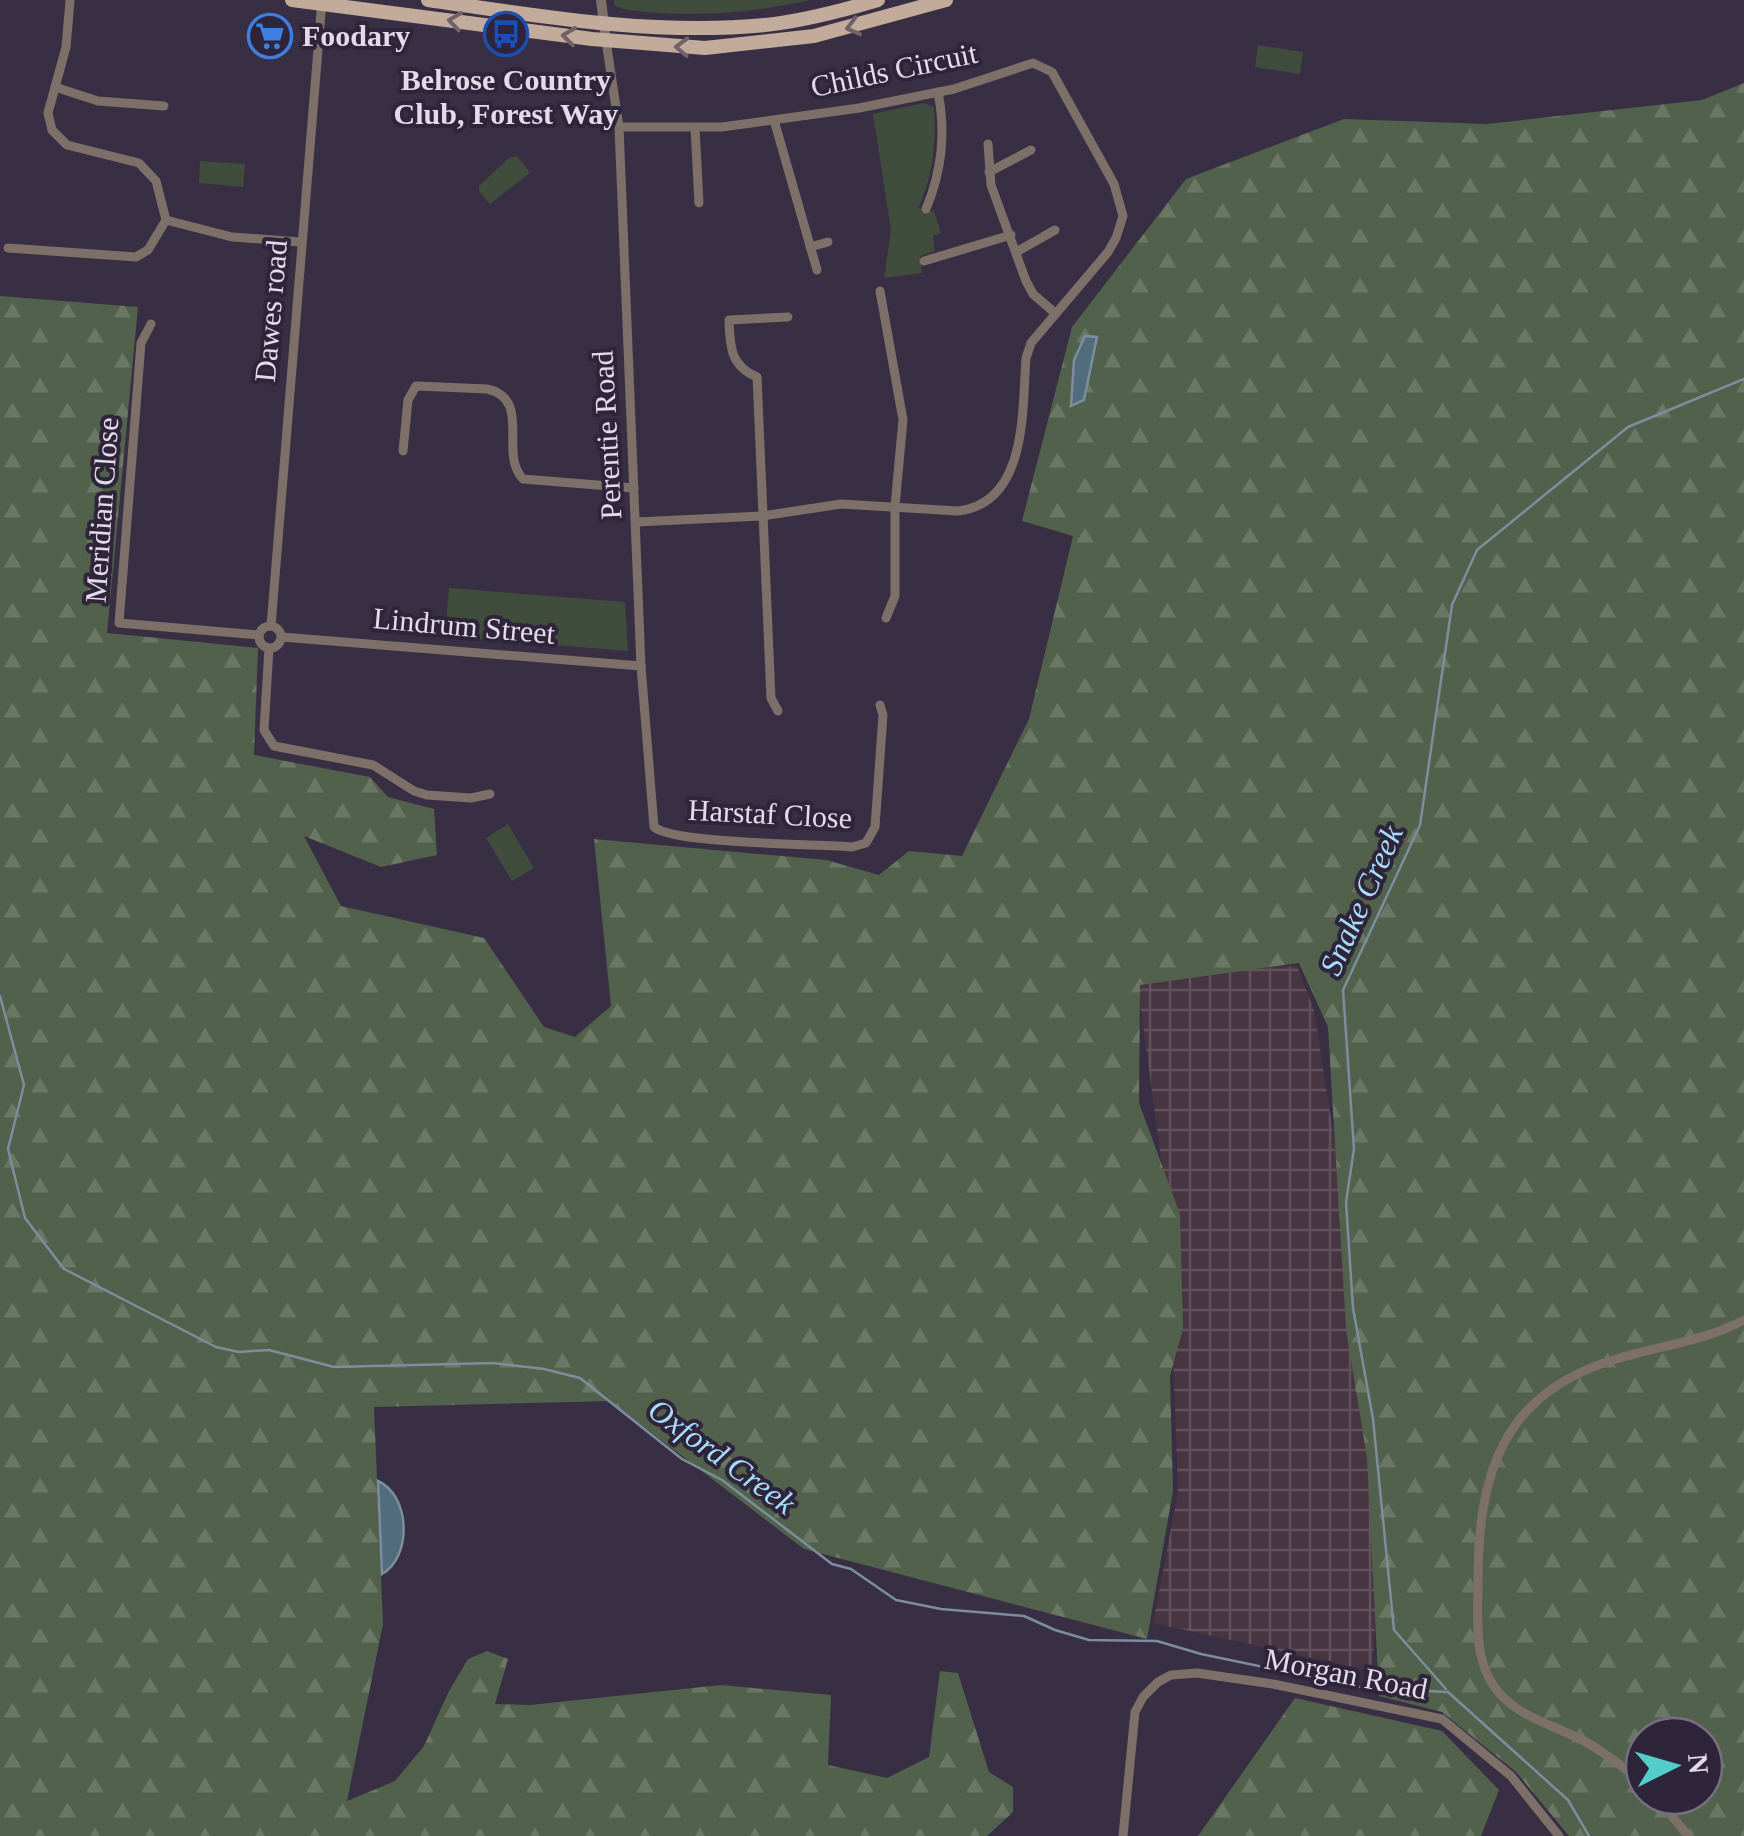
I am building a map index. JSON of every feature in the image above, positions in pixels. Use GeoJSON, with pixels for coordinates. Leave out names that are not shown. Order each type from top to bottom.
{"type":"FeatureCollection","features":[{"type":"Feature","properties":{"kind":"main road"},"geometry":{"type":"LineString","coordinates":[[292,0],[687,48],[758,44],[834,32],[946,0]]}},
{"type":"Feature","properties":{"kind":"main road"},"geometry":{"type":"LineString","coordinates":[[428,0],[602,22],[691,28],[769,25],[878,0]]}},
{"type":"Feature","properties":{"kind":"street"},"geometry":{"type":"LineString","coordinates":[[601,0],[606,41]]}},
{"type":"Feature","properties":{"kind":"street"},"geometry":{"type":"LineString","coordinates":[[8,248],[136,257],[148,250],[166,220],[156,181],[139,163],[82,151],[58,138],[48,122],[66,47],[70,1]]}},
{"type":"Feature","properties":{"kind":"street","name":"Dawes road"},"geometry":{"type":"LineString","coordinates":[[271,626],[322,2]]}},
{"type":"Feature","properties":{"kind":"street","name":"Perentie Road"},"geometry":{"type":"LineString","coordinates":[[606,41],[619,127],[642,666],[654,827]]}},
{"type":"Feature","properties":{"kind":"street","name":"Childs Circuit"},"geometry":{"type":"LineString","coordinates":[[619,127],[695,128],[860,108],[938,92],[1024,64],[1044,66],[1052,72],[1114,184],[1122,216],[1116,238],[1031,343],[1026,358],[1016,458],[997,490],[972,509],[842,504],[762,516],[636,522]]}},
{"type":"Feature","properties":{"kind":"street"},"geometry":{"type":"LineString","coordinates":[[55,88],[98,102],[164,106]]}},
{"type":"Feature","properties":{"kind":"street"},"geometry":{"type":"LineString","coordinates":[[926,209],[939,171],[944,124],[938,92]]}},
{"type":"Feature","properties":{"kind":"street"},"geometry":{"type":"LineString","coordinates":[[774,120],[817,270]]}},
{"type":"Feature","properties":{"kind":"street"},"geometry":{"type":"LineString","coordinates":[[695,128],[700,204]]}},
{"type":"Feature","properties":{"kind":"street"},"geometry":{"type":"LineString","coordinates":[[988,144],[989,172],[1033,294],[1055,313]]}},
{"type":"Feature","properties":{"kind":"street"},"geometry":{"type":"LineString","coordinates":[[989,172],[1030,150]]}},
{"type":"Feature","properties":{"kind":"street"},"geometry":{"type":"LineString","coordinates":[[166,220],[232,238],[301,242]]}},
{"type":"Feature","properties":{"kind":"street"},"geometry":{"type":"LineString","coordinates":[[1018,251],[1055,230]]}},
{"type":"Feature","properties":{"kind":"street"},"geometry":{"type":"LineString","coordinates":[[924,261],[1012,236]]}},
{"type":"Feature","properties":{"kind":"street"},"geometry":{"type":"LineString","coordinates":[[810,247],[828,242]]}},
{"type":"Feature","properties":{"kind":"street"},"geometry":{"type":"LineString","coordinates":[[880,291],[904,420],[896,506],[895,596],[886,618]]}},
{"type":"Feature","properties":{"kind":"street"},"geometry":{"type":"LineString","coordinates":[[778,711],[771,698],[756,377],[744,372],[730,354],[729,320],[788,318]]}},
{"type":"Feature","properties":{"kind":"street","name":"Meridian Close"},"geometry":{"type":"LineString","coordinates":[[151,324],[141,342],[119,623],[259,635]]}},
{"type":"Feature","properties":{"kind":"street"},"geometry":{"type":"LineString","coordinates":[[403,451],[408,400],[416,386],[487,390],[498,392],[512,408],[514,462],[516,472],[523,478],[634,488]]}},
{"type":"Feature","properties":{"kind":"street"},"geometry":{"type":"LineString","coordinates":[[271,626],[282,637],[279,644],[269,648],[262,645],[259,635],[264,627],[271,626]]}},
{"type":"Feature","properties":{"kind":"street","name":"Lindrum Street"},"geometry":{"type":"LineString","coordinates":[[282,637],[642,666]]}},
{"type":"Feature","properties":{"kind":"street"},"geometry":{"type":"LineString","coordinates":[[269,648],[264,730],[274,746],[374,764],[414,791],[427,795],[471,798],[490,794]]}},
{"type":"Feature","properties":{"kind":"street","name":"Harstaf Close"},"geometry":{"type":"LineString","coordinates":[[654,827],[662,834],[701,838],[852,847],[866,844],[875,827],[883,715],[880,705]]}},
{"type":"Feature","properties":{"kind":"street"},"geometry":{"type":"LineString","coordinates":[[1624,1769],[1588,1743],[1524,1713],[1490,1682],[1482,1666],[1478,1637],[1482,1499],[1494,1460],[1508,1436],[1530,1408],[1554,1388],[1593,1367],[1712,1334],[1744,1320]]}},
{"type":"Feature","properties":{"kind":"street","name":"Morgan Road"},"geometry":{"type":"LineString","coordinates":[[1123,1836],[1131,1730],[1142,1697],[1171,1675],[1197,1672],[1442,1719],[1511,1776],[1559,1836]]}},
{"type":"Feature","properties":{"kind":"street"},"geometry":{"type":"LineString","coordinates":[[1672,1816],[1688,1836]]}},
{"type":"Feature","properties":{"kind":"shaded area"},"geometry":{"type":"Polygon","coordinates":[[[1297,966],[1314,1010],[1357,1286],[1387,1447],[1372,1671],[1153,1623],[1178,1492],[1168,1211],[1137,980],[1172,973],[1297,966]]]}},
{"type":"Feature","properties":{"kind":"green space"},"geometry":{"type":"Polygon","coordinates":[[[614,0],[811,0],[694,14],[623,9],[614,5],[614,0]]]}},
{"type":"Feature","properties":{"kind":"green space"},"geometry":{"type":"Polygon","coordinates":[[[1258,45],[1303,52],[1300,74],[1255,67],[1258,45]]]}},
{"type":"Feature","properties":{"kind":"green space"},"geometry":{"type":"Polygon","coordinates":[[[1744,83],[1744,1836],[1569,1836],[1516,1772],[1442,1712],[1379,1696],[1367,1458],[1346,1329],[1328,1027],[1299,963],[1140,985],[1139,1103],[1180,1214],[1183,1329],[1170,1376],[1173,1491],[1147,1639],[804,1549],[610,1401],[374,1407],[383,1624],[347,1801],[395,1781],[424,1746],[468,1659],[487,1651],[508,1659],[495,1704],[530,1705],[721,1685],[831,1695],[828,1765],[887,1778],[929,1757],[940,1671],[958,1673],[989,1772],[1013,1787],[1013,1812],[987,1836],[0,1836],[0,296],[138,307],[107,633],[258,648],[254,755],[370,777],[388,797],[434,809],[437,855],[381,867],[304,836],[341,906],[484,938],[544,1027],[575,1037],[611,1006],[594,839],[826,860],[879,875],[909,851],[962,856],[1029,719],[1073,536],[1022,521],[1072,327],[1186,179],[1344,119],[1487,124],[1702,100],[1744,83]]]}},
{"type":"Feature","properties":{"kind":"green space"},"geometry":{"type":"Polygon","coordinates":[[[924,103],[934,107],[934,146],[928,183],[918,208],[934,212],[941,233],[933,236],[935,251],[920,256],[922,273],[884,278],[891,230],[873,114],[924,103]]]}},
{"type":"Feature","properties":{"kind":"green space"},"geometry":{"type":"Polygon","coordinates":[[[517,156],[530,173],[490,204],[479,186],[509,158],[517,156]]]}},
{"type":"Feature","properties":{"kind":"green space"},"geometry":{"type":"Polygon","coordinates":[[[200,161],[245,164],[243,187],[199,183],[200,161]]]}},
{"type":"Feature","properties":{"kind":"green space"},"geometry":{"type":"Polygon","coordinates":[[[449,588],[625,602],[628,651],[445,636],[449,588]]]}},
{"type":"Feature","properties":{"kind":"green space"},"geometry":{"type":"Polygon","coordinates":[[[508,824],[534,868],[512,881],[486,838],[508,824]]]}},
{"type":"Feature","properties":{"kind":"green space"},"geometry":{"type":"Polygon","coordinates":[[[1295,1698],[1442,1731],[1499,1790],[1481,1836],[1198,1836],[1295,1698]]]}},
{"type":"Feature","properties":{"kind":"water"},"geometry":{"type":"Polygon","coordinates":[[[1085,336],[1097,337],[1084,400],[1071,406],[1074,360],[1085,336]]]}},
{"type":"Feature","properties":{"kind":"water"},"geometry":{"type":"Polygon","coordinates":[[[378,1481],[397,1499],[404,1527],[399,1554],[382,1574],[378,1481]]]}},
{"type":"Feature","properties":{"kind":"waterway","name":"Snake Creek"},"geometry":{"type":"LineString","coordinates":[[1446,1689],[1394,1630],[1373,1419],[1353,1308],[1346,1202],[1354,1149],[1343,990],[1420,825],[1452,605],[1477,550],[1628,427],[1744,379]]}},
{"type":"Feature","properties":{"kind":"waterway","name":"Oxford Creek"},"geometry":{"type":"LineString","coordinates":[[0,996],[24,1085],[8,1149],[25,1218],[64,1269],[216,1347],[239,1352],[269,1350],[334,1367],[493,1363],[580,1378],[682,1459],[722,1480],[832,1564],[851,1569],[896,1600],[941,1609],[1024,1616],[1089,1640],[1157,1641],[1365,1688],[1448,1692],[1568,1800],[1589,1836]]}},
{"type":"Feature","properties":{"kind":"place","name":"Belrose Country Club, Forest Way"},"geometry":{"type":"Point","coordinates":[506,34]}},
{"type":"Feature","properties":{"kind":"place","name":"Foodary"},"geometry":{"type":"Point","coordinates":[270,36]}}]}
